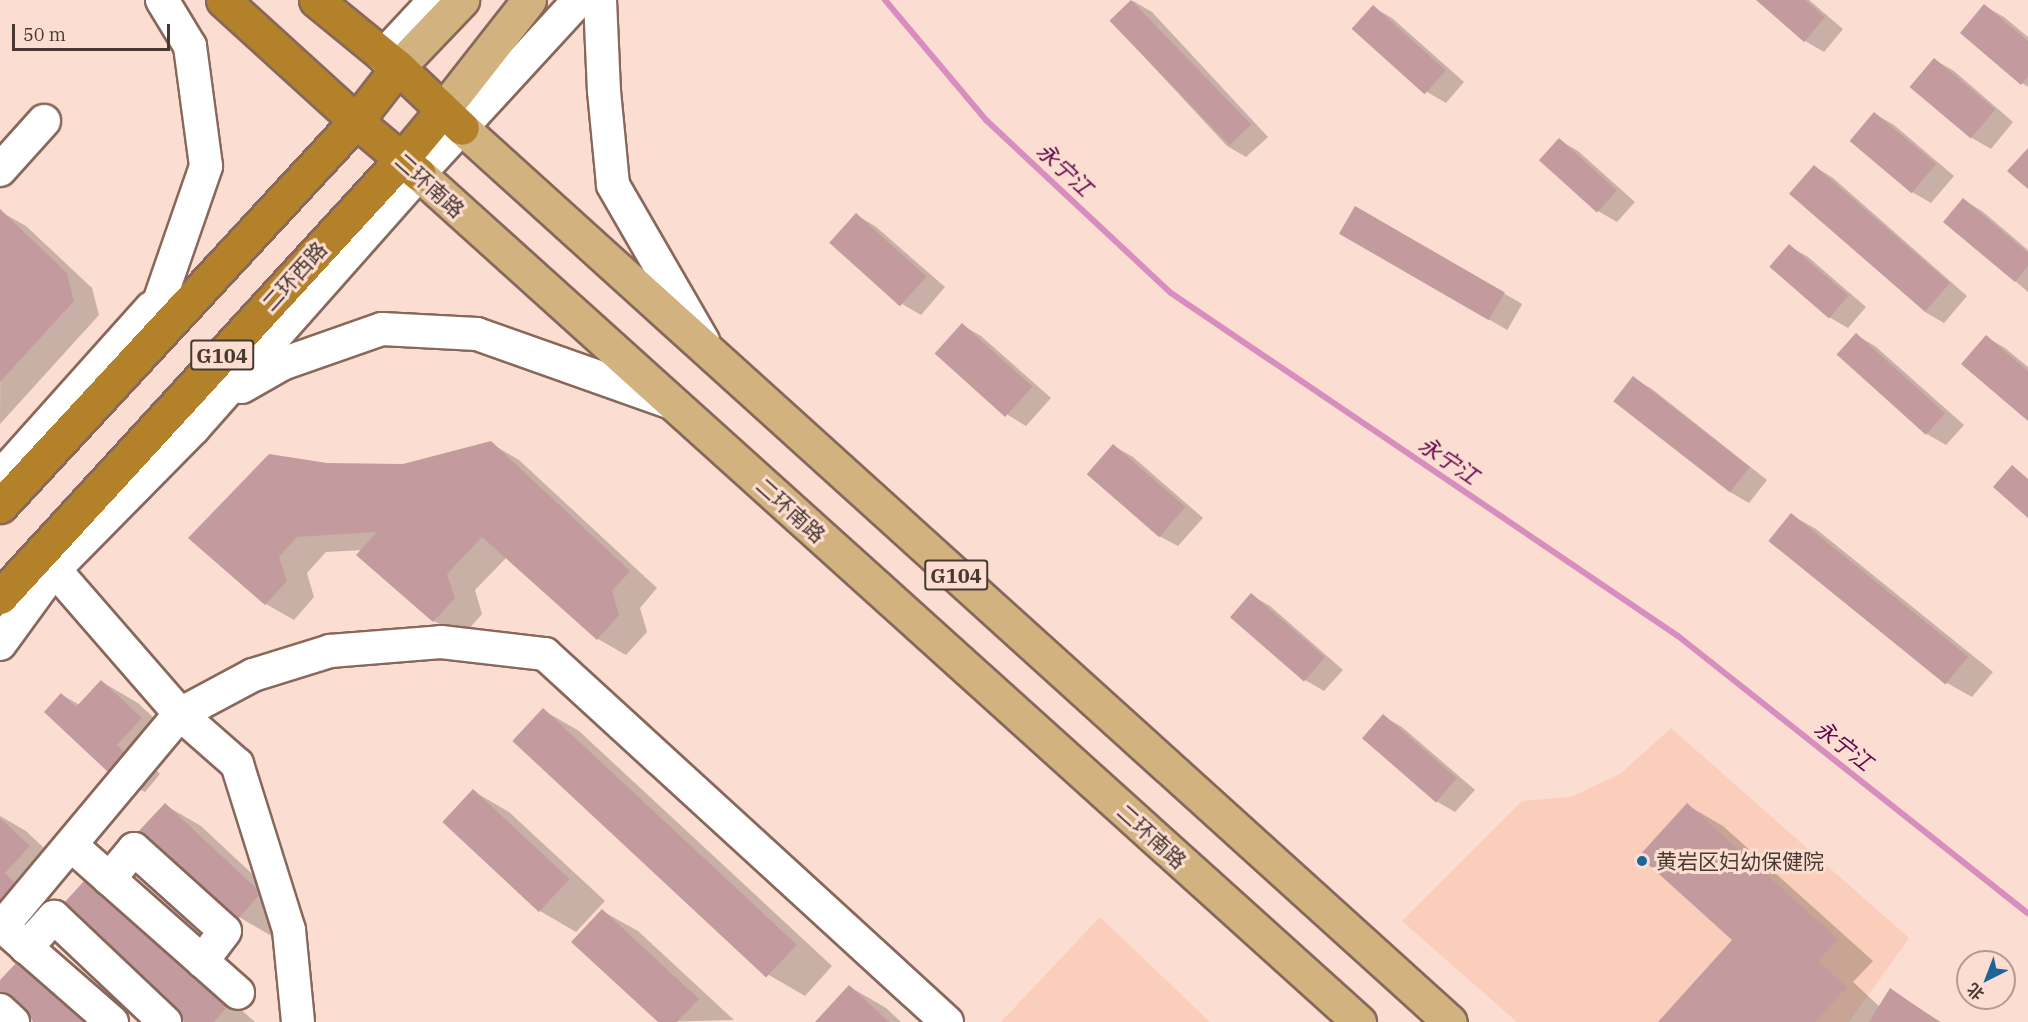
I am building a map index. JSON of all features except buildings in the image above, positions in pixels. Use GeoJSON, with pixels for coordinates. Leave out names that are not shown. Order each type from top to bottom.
{"type":"FeatureCollection","features":[{"type":"Feature","properties":{"kind":"highway","name":"二环南路"},"geometry":{"type":"LineString","coordinates":[[223,0],[356,121],[410,166]]}},
{"type":"Feature","properties":{"kind":"highway","name":"G104"},"geometry":{"type":"LineString","coordinates":[[316,0],[390,62],[452,119]]}},
{"type":"Feature","properties":{"kind":"highway","name":"G104"},"geometry":{"type":"LineString","coordinates":[[0,506],[356,121],[390,62]]}},
{"type":"Feature","properties":{"kind":"highway","name":"二环西路"},"geometry":{"type":"LineString","coordinates":[[0,597],[47,562],[452,119]]}},
{"type":"Feature","properties":{"kind":"main road"},"geometry":{"type":"LineString","coordinates":[[390,62],[462,0]]}},
{"type":"Feature","properties":{"kind":"main road","name":"二环西路"},"geometry":{"type":"LineString","coordinates":[[452,119],[529,0]]}},
{"type":"Feature","properties":{"kind":"main road","name":"G104"},"geometry":{"type":"LineString","coordinates":[[452,119],[1450,1022]]}},
{"type":"Feature","properties":{"kind":"main road","name":"二环南路"},"geometry":{"type":"LineString","coordinates":[[410,166],[1359,1022]]}},
{"type":"Feature","properties":{"kind":"street"},"geometry":{"type":"LineString","coordinates":[[141,354],[206,166],[190,46],[162,0]]}},
{"type":"Feature","properties":{"kind":"street"},"geometry":{"type":"LineString","coordinates":[[390,62],[435,0]]}},
{"type":"Feature","properties":{"kind":"street"},"geometry":{"type":"LineString","coordinates":[[452,119],[579,0]]}},
{"type":"Feature","properties":{"kind":"street"},"geometry":{"type":"LineString","coordinates":[[600,0],[604,91],[613,185],[709,352]]}},
{"type":"Feature","properties":{"kind":"street"},"geometry":{"type":"LineString","coordinates":[[0,170],[44,120]]}},
{"type":"Feature","properties":{"kind":"street"},"geometry":{"type":"LineString","coordinates":[[0,644],[47,562],[216,403],[410,166]]}},
{"type":"Feature","properties":{"kind":"street"},"geometry":{"type":"LineString","coordinates":[[0,477],[161,296]]}},
{"type":"Feature","properties":{"kind":"street"},"geometry":{"type":"LineString","coordinates":[[216,403],[282,364],[382,329],[477,334],[673,404]]}},
{"type":"Feature","properties":{"kind":"street"},"geometry":{"type":"LineString","coordinates":[[47,562],[180,714],[237,764],[290,930],[298,1022]]}},
{"type":"Feature","properties":{"kind":"street"},"geometry":{"type":"LineString","coordinates":[[124,984],[106,1017],[1,928],[180,714],[253,675],[330,651],[441,642],[545,654],[947,1022]]}},
{"type":"Feature","properties":{"kind":"street"},"geometry":{"type":"LineString","coordinates":[[71,845],[238,993]]}},
{"type":"Feature","properties":{"kind":"street"},"geometry":{"type":"LineString","coordinates":[[26,948],[54,917],[165,1022]]}},
{"type":"Feature","properties":{"kind":"street"},"geometry":{"type":"LineString","coordinates":[[0,1010],[14,1022]]}},
{"type":"Feature","properties":{"kind":"shaded area","name":"黄岩区妇幼保健院"},"geometry":{"type":"Polygon","coordinates":[[[1671,728],[1909,938],[1849,1022],[1517,1022],[1402,921],[1522,801],[1571,797],[1620,774],[1671,728]]]}},
{"type":"Feature","properties":{"kind":"shaded area"},"geometry":{"type":"Polygon","coordinates":[[[1100,917],[1210,1022],[1001,1022],[1100,917]]]}},
{"type":"Feature","properties":{"kind":"waterway","name":"永宁江"},"geometry":{"type":"LineString","coordinates":[[885,0],[986,120],[1171,293],[1678,636],[2028,913]]}},
{"type":"Feature","properties":{"kind":"place","name":"黄岩区妇幼保健院"},"geometry":{"type":"Point","coordinates":[1642,861]}}]}
